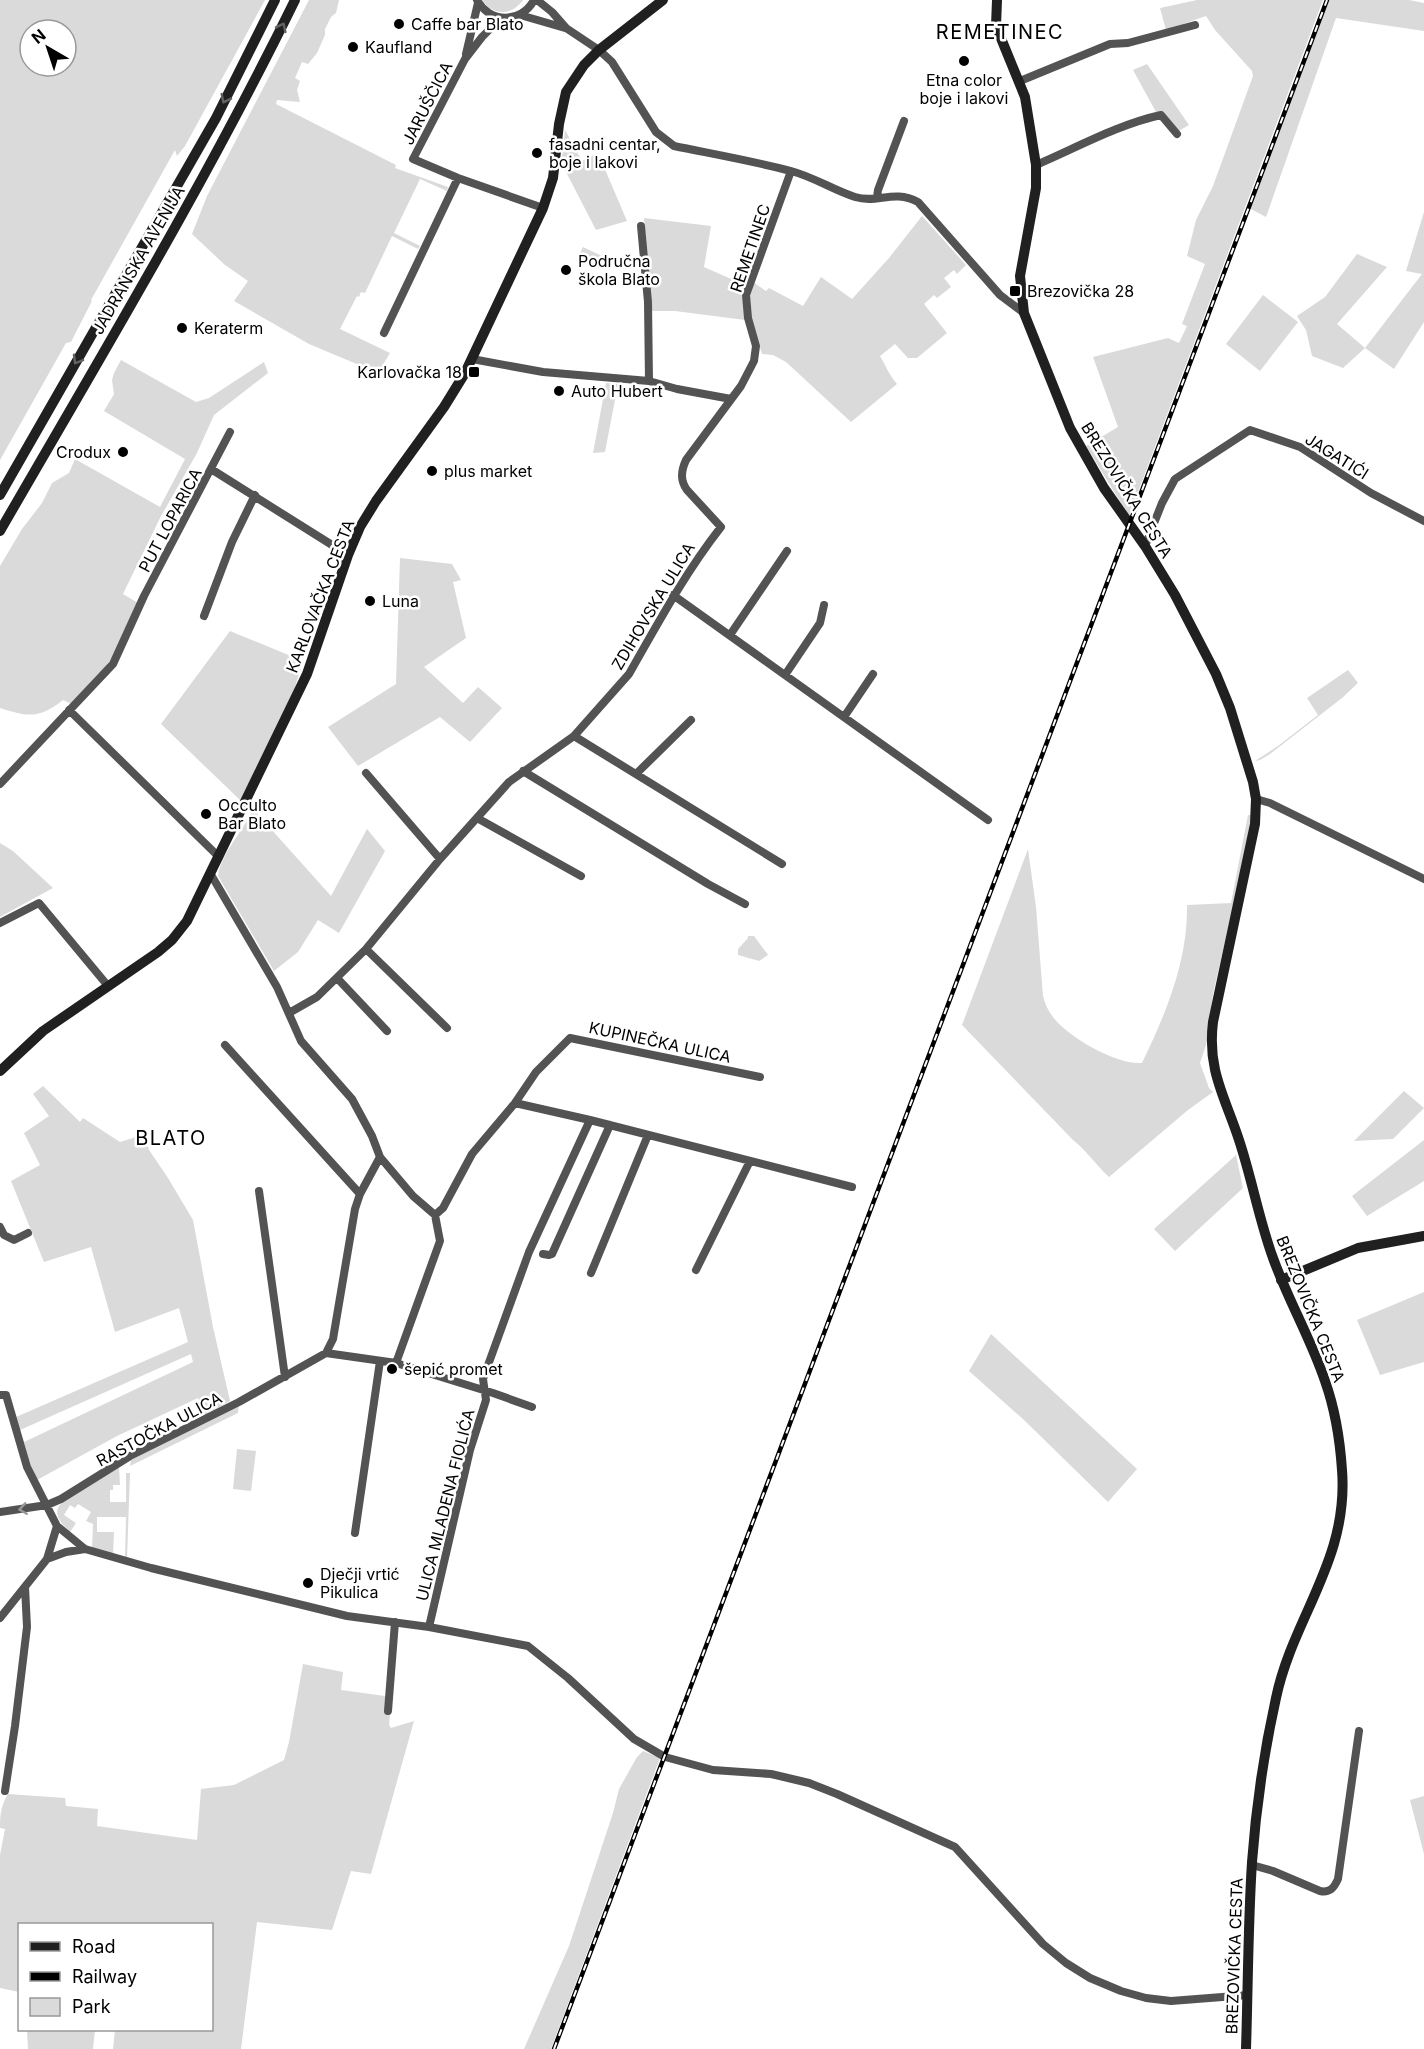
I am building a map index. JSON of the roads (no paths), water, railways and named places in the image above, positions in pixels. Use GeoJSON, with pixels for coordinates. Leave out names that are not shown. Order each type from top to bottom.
{"type":"FeatureCollection","features":[{"type":"Feature","properties":{"kind":"main road","name":"JADRANSKA AVENIJA"},"geometry":{"type":"LineString","coordinates":[[0,495],[216,118],[275,0]]}},
{"type":"Feature","properties":{"kind":"main road","name":"JADRANSKA AVENIJA"},"geometry":{"type":"LineString","coordinates":[[0,531],[180,220],[294,0]]}},
{"type":"Feature","properties":{"kind":"main road","name":"KARLOVAČKA CESTA"},"geometry":{"type":"LineString","coordinates":[[0,1071],[43,1031],[143,963],[172,940],[187,921],[307,674],[360,527],[444,406],[472,359],[543,208],[553,178],[559,124],[566,92],[584,65],[663,0]]}},
{"type":"Feature","properties":{"kind":"main road","name":"BREZOVIČKA CESTA"},"geometry":{"type":"LineString","coordinates":[[997,0],[996,26],[1020,81],[1029,114],[1036,165],[1036,188],[1020,276],[1024,313],[1070,428],[1104,488],[1145,546],[1175,595],[1216,674],[1244,751],[1256,799],[1253,838],[1217,1001],[1211,1036],[1211,1053],[1215,1075],[1240,1144],[1260,1220],[1281,1280],[1318,1362],[1328,1391],[1338,1436],[1343,1496],[1339,1528],[1329,1561],[1287,1661],[1276,1696],[1258,1809],[1252,1864],[1246,2049]]}},
{"type":"Feature","properties":{"kind":"main road"},"geometry":{"type":"LineString","coordinates":[[1281,1280],[1358,1248],[1424,1236]]}},
{"type":"Feature","properties":{"kind":"street"},"geometry":{"type":"LineString","coordinates":[[520,15],[535,0],[552,12],[566,28],[600,50],[612,62],[656,132],[674,146],[791,171],[857,197],[907,196],[918,202],[1000,295],[1024,313]]}},
{"type":"Feature","properties":{"kind":"street"},"geometry":{"type":"LineString","coordinates":[[477,1],[492,16],[501,18],[520,15],[566,28]]}},
{"type":"Feature","properties":{"kind":"street","name":"JARUŠČICA"},"geometry":{"type":"LineString","coordinates":[[465,59],[477,1]]}},
{"type":"Feature","properties":{"kind":"street","name":"JARUŠČICA"},"geometry":{"type":"LineString","coordinates":[[458,178],[413,159],[465,59],[501,18]]}},
{"type":"Feature","properties":{"kind":"street"},"geometry":{"type":"LineString","coordinates":[[1020,81],[1110,44],[1128,43],[1194,25]]}},
{"type":"Feature","properties":{"kind":"street"},"geometry":{"type":"LineString","coordinates":[[1036,165],[1135,121],[1156,116],[1161,115],[1177,134]]}},
{"type":"Feature","properties":{"kind":"street"},"geometry":{"type":"LineString","coordinates":[[877,197],[904,120]]}},
{"type":"Feature","properties":{"kind":"street","name":"REMETINEC"},"geometry":{"type":"LineString","coordinates":[[731,399],[745,378],[756,354],[746,307],[746,295],[791,171]]}},
{"type":"Feature","properties":{"kind":"street"},"geometry":{"type":"LineString","coordinates":[[384,333],[458,178],[543,208]]}},
{"type":"Feature","properties":{"kind":"street"},"geometry":{"type":"LineString","coordinates":[[641,226],[648,302],[649,381]]}},
{"type":"Feature","properties":{"kind":"street"},"geometry":{"type":"LineString","coordinates":[[472,359],[543,372],[649,381],[677,389],[731,399]]}},
{"type":"Feature","properties":{"kind":"street","name":"ZDIHOVSKA ULICA"},"geometry":{"type":"LineString","coordinates":[[289,1013],[317,997],[337,978],[366,949],[440,859],[509,782],[574,736],[629,674],[698,556],[721,527],[684,485],[682,472],[683,467],[731,399]]}},
{"type":"Feature","properties":{"kind":"street","name":"JAGATIĆI"},"geometry":{"type":"LineString","coordinates":[[1145,546],[1162,502],[1175,479],[1250,430],[1300,447],[1371,493],[1424,521]]}},
{"type":"Feature","properties":{"kind":"street"},"geometry":{"type":"LineString","coordinates":[[211,468],[230,432]]}},
{"type":"Feature","properties":{"kind":"street","name":"PUT LOPARICA"},"geometry":{"type":"LineString","coordinates":[[69,710],[113,664],[144,596],[211,468],[348,555]]}},
{"type":"Feature","properties":{"kind":"street"},"geometry":{"type":"LineString","coordinates":[[204,615],[232,542],[255,495]]}},
{"type":"Feature","properties":{"kind":"street"},"geometry":{"type":"LineString","coordinates":[[730,635],[787,551]]}},
{"type":"Feature","properties":{"kind":"street"},"geometry":{"type":"LineString","coordinates":[[674,595],[988,820]]}},
{"type":"Feature","properties":{"kind":"street"},"geometry":{"type":"LineString","coordinates":[[785,675],[820,623],[824,605]]}},
{"type":"Feature","properties":{"kind":"street"},"geometry":{"type":"LineString","coordinates":[[844,717],[873,674]]}},
{"type":"Feature","properties":{"kind":"street"},"geometry":{"type":"LineString","coordinates":[[0,784],[69,710],[219,857]]}},
{"type":"Feature","properties":{"kind":"street"},"geometry":{"type":"LineString","coordinates":[[636,774],[691,720]]}},
{"type":"Feature","properties":{"kind":"street"},"geometry":{"type":"LineString","coordinates":[[574,736],[782,864]]}},
{"type":"Feature","properties":{"kind":"street"},"geometry":{"type":"LineString","coordinates":[[523,771],[708,884],[745,904]]}},
{"type":"Feature","properties":{"kind":"street"},"geometry":{"type":"LineString","coordinates":[[366,773],[440,859]]}},
{"type":"Feature","properties":{"kind":"street"},"geometry":{"type":"LineString","coordinates":[[1256,799],[1270,803],[1424,879]]}},
{"type":"Feature","properties":{"kind":"street"},"geometry":{"type":"LineString","coordinates":[[477,818],[581,876]]}},
{"type":"Feature","properties":{"kind":"street"},"geometry":{"type":"LineString","coordinates":[[210,873],[277,987],[301,1041],[356,1105],[380,1157],[413,1196],[435,1215],[440,1241],[396,1363]]}},
{"type":"Feature","properties":{"kind":"street"},"geometry":{"type":"LineString","coordinates":[[0,923],[39,903],[108,986]]}},
{"type":"Feature","properties":{"kind":"street"},"geometry":{"type":"LineString","coordinates":[[366,949],[447,1028]]}},
{"type":"Feature","properties":{"kind":"street"},"geometry":{"type":"LineString","coordinates":[[337,978],[387,1031]]}},
{"type":"Feature","properties":{"kind":"street","name":"KUPINEČKA ULICA"},"geometry":{"type":"LineString","coordinates":[[435,1215],[443,1208],[472,1154],[515,1103],[536,1072],[570,1038],[760,1077]]}},
{"type":"Feature","properties":{"kind":"street"},"geometry":{"type":"LineString","coordinates":[[225,1045],[360,1194]]}},
{"type":"Feature","properties":{"kind":"street"},"geometry":{"type":"LineString","coordinates":[[515,1103],[852,1187]]}},
{"type":"Feature","properties":{"kind":"street"},"geometry":{"type":"LineString","coordinates":[[485,1390],[483,1379],[529,1252],[590,1120]]}},
{"type":"Feature","properties":{"kind":"street"},"geometry":{"type":"LineString","coordinates":[[543,1254],[549,1256],[552,1254],[610,1125]]}},
{"type":"Feature","properties":{"kind":"street"},"geometry":{"type":"LineString","coordinates":[[591,1273],[648,1135]]}},
{"type":"Feature","properties":{"kind":"street"},"geometry":{"type":"LineString","coordinates":[[380,1157],[360,1194],[347,1247],[333,1339],[326,1353],[396,1363],[485,1390],[531,1407]]}},
{"type":"Feature","properties":{"kind":"street"},"geometry":{"type":"LineString","coordinates":[[696,1270],[750,1161]]}},
{"type":"Feature","properties":{"kind":"street"},"geometry":{"type":"LineString","coordinates":[[259,1191],[285,1377]]}},
{"type":"Feature","properties":{"kind":"street"},"geometry":{"type":"LineString","coordinates":[[0,1227],[4,1235],[14,1239],[28,1233]]}},
{"type":"Feature","properties":{"kind":"street","name":"RASTOČKA ULICA"},"geometry":{"type":"LineString","coordinates":[[0,1512],[47,1505],[61,1499],[129,1456],[232,1406],[326,1353]]}},
{"type":"Feature","properties":{"kind":"street"},"geometry":{"type":"LineString","coordinates":[[355,1533],[380,1361]]}},
{"type":"Feature","properties":{"kind":"street","name":"ULICA MLADENA FIOLIĆA"},"geometry":{"type":"LineString","coordinates":[[429,1627],[470,1450],[486,1400],[485,1390]]}},
{"type":"Feature","properties":{"kind":"street"},"geometry":{"type":"LineString","coordinates":[[0,1395],[6,1395],[27,1467],[57,1526],[47,1559],[0,1618]]}},
{"type":"Feature","properties":{"kind":"street","name":"ULICA MLADENA FIOLIĆA"},"geometry":{"type":"LineString","coordinates":[[57,1526],[85,1549]]}},
{"type":"Feature","properties":{"kind":"street","name":"ULICA MLADENA FIOLIĆA"},"geometry":{"type":"LineString","coordinates":[[47,1559],[66,1552],[85,1549],[315,1609],[528,1646],[568,1678],[634,1739],[665,1757],[713,1770],[771,1774],[809,1783],[941,1839],[963,1855],[1043,1944],[1066,1963],[1090,1978],[1121,1991],[1146,1998],[1171,2001],[1248,1995]]}},
{"type":"Feature","properties":{"kind":"street"},"geometry":{"type":"LineString","coordinates":[[5,1791],[27,1627],[25,1587]]}},
{"type":"Feature","properties":{"kind":"street"},"geometry":{"type":"LineString","coordinates":[[388,1711],[394,1623]]}},
{"type":"Feature","properties":{"kind":"street","name":"BREZOVIČKA CESTA"},"geometry":{"type":"LineString","coordinates":[[1252,1864],[1320,1892],[1332,1889],[1338,1879],[1359,1731]]}},
{"type":"Feature","properties":{"kind":"railway"},"geometry":{"type":"LineString","coordinates":[[554,2049],[1327,0]]}},
{"type":"Feature","properties":{"kind":"place","name":"Caffe bar Blato"},"geometry":{"type":"Point","coordinates":[399,24]}},
{"type":"Feature","properties":{"kind":"place","name":"Kaufland"},"geometry":{"type":"Point","coordinates":[353,47]}},
{"type":"Feature","properties":{"kind":"place","name":"Etna color boje i lakovi"},"geometry":{"type":"Point","coordinates":[964,61]}},
{"type":"Feature","properties":{"kind":"place","name":"fasadni centar, boje i lakovi"},"geometry":{"type":"Point","coordinates":[537,153]}},
{"type":"Feature","properties":{"kind":"place","name":"Područna škola Blato"},"geometry":{"type":"Point","coordinates":[566,270]}},
{"type":"Feature","properties":{"kind":"place","name":"Brezovička 28"},"geometry":{"type":"Point","coordinates":[1015,291]}},
{"type":"Feature","properties":{"kind":"place","name":"Keraterm"},"geometry":{"type":"Point","coordinates":[182,328]}},
{"type":"Feature","properties":{"kind":"place","name":"Karlovačka 18"},"geometry":{"type":"Point","coordinates":[474,372]}},
{"type":"Feature","properties":{"kind":"place","name":"Auto Hubert"},"geometry":{"type":"Point","coordinates":[559,391]}},
{"type":"Feature","properties":{"kind":"place","name":"Crodux"},"geometry":{"type":"Point","coordinates":[123,452]}},
{"type":"Feature","properties":{"kind":"place","name":"plus market"},"geometry":{"type":"Point","coordinates":[432,471]}},
{"type":"Feature","properties":{"kind":"place","name":"Luna"},"geometry":{"type":"Point","coordinates":[370,601]}},
{"type":"Feature","properties":{"kind":"place","name":"Occulto Bar Blato"},"geometry":{"type":"Point","coordinates":[206,814]}},
{"type":"Feature","properties":{"kind":"place","name":"šepić promet"},"geometry":{"type":"Point","coordinates":[392,1369]}},
{"type":"Feature","properties":{"kind":"place","name":"Dječji vrtić Pikulica"},"geometry":{"type":"Point","coordinates":[308,1583]}},
{"type":"Feature","properties":{"kind":"district","name":"REMETINEC"},"geometry":{"type":"Point","coordinates":[1000,32]}},
{"type":"Feature","properties":{"kind":"district","name":"BLATO"},"geometry":{"type":"Point","coordinates":[171,1138]}}]}
